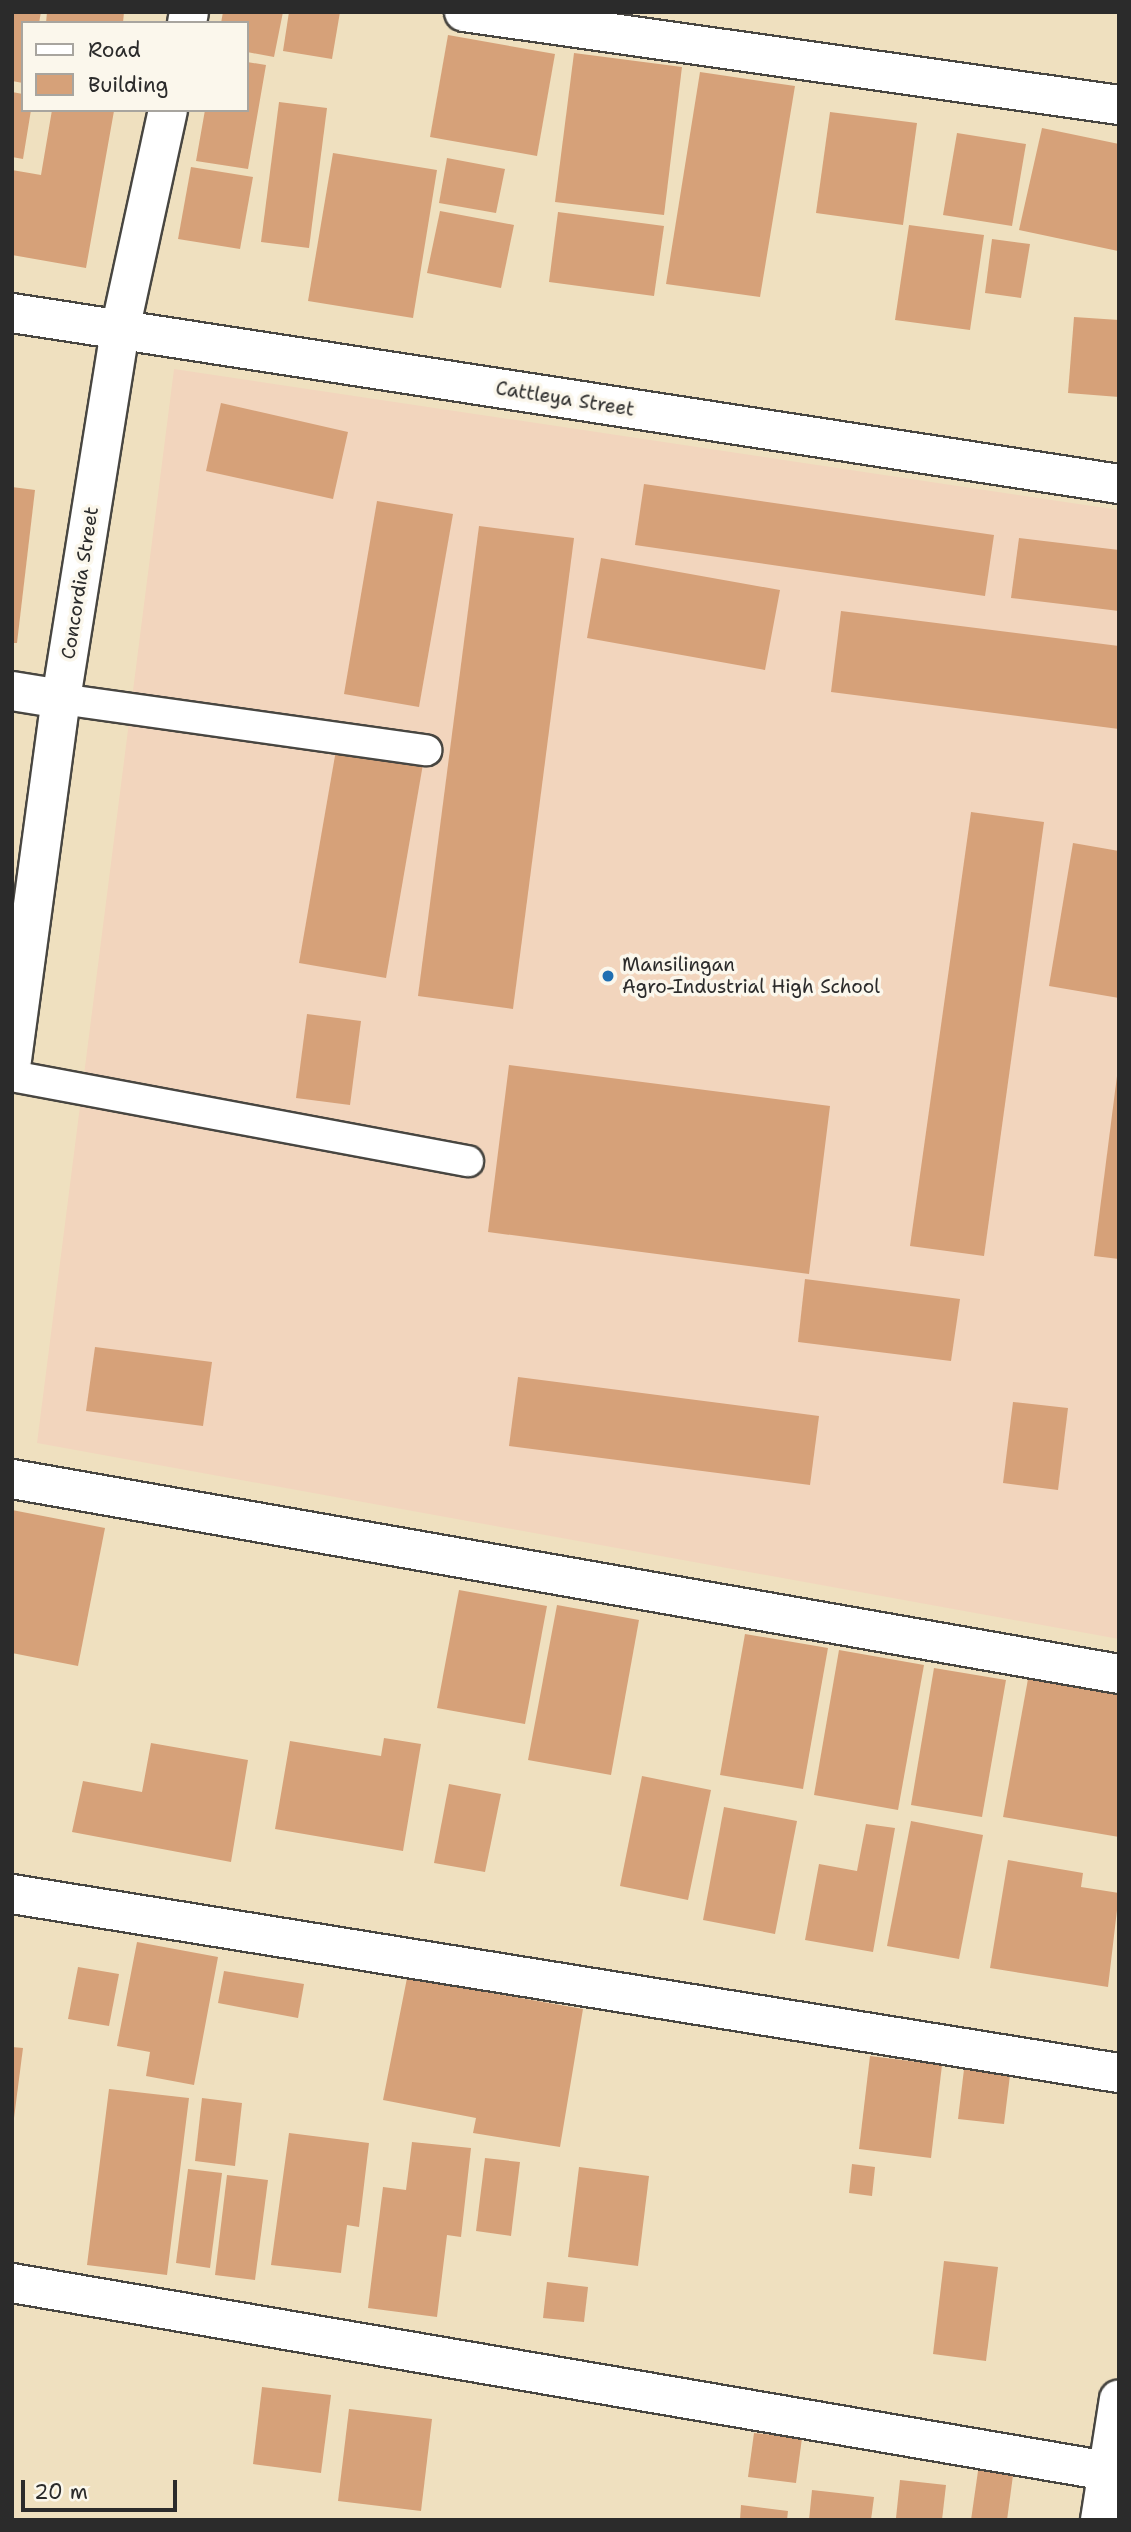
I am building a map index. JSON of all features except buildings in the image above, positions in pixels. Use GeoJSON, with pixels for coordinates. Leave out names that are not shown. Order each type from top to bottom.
{"type":"FeatureCollection","features":[{"type":"Feature","properties":{"kind":"street"},"geometry":{"type":"LineString","coordinates":[[464,12],[1119,105]]}},
{"type":"Feature","properties":{"kind":"street","name":"Concordia Street"},"geometry":{"type":"LineString","coordinates":[[12,1060],[61,699],[120,330],[168,112]]}},
{"type":"Feature","properties":{"kind":"street","name":"Cattleya Street"},"geometry":{"type":"LineString","coordinates":[[12,313],[1119,484]]}},
{"type":"Feature","properties":{"kind":"street"},"geometry":{"type":"LineString","coordinates":[[12,691],[61,699]]}},
{"type":"Feature","properties":{"kind":"street"},"geometry":{"type":"LineString","coordinates":[[12,1479],[1119,1674]]}},
{"type":"Feature","properties":{"kind":"street"},"geometry":{"type":"LineString","coordinates":[[12,1894],[1119,2073]]}},
{"type":"Feature","properties":{"kind":"street"},"geometry":{"type":"LineString","coordinates":[[12,2283],[1114,2472]]}},
{"type":"Feature","properties":{"kind":"street"},"geometry":{"type":"LineString","coordinates":[[1100,2520],[1114,2472],[1119,2399]]}},
{"type":"Feature","properties":{"kind":"lane"},"geometry":{"type":"LineString","coordinates":[[61,699],[426,750]]}},
{"type":"Feature","properties":{"kind":"lane"},"geometry":{"type":"LineString","coordinates":[[12,1076],[468,1161]]}},
{"type":"Feature","properties":{"kind":"shaded area","name":"Mansilingan Agro-Industrial High School"},"geometry":{"type":"Polygon","coordinates":[[[174,369],[1119,510],[1119,1639],[37,1443],[174,369]]]}},
{"type":"Feature","properties":{"kind":"place","name":"Mansilingan Agro-Industrial High School"},"geometry":{"type":"Point","coordinates":[608,976]}}]}
